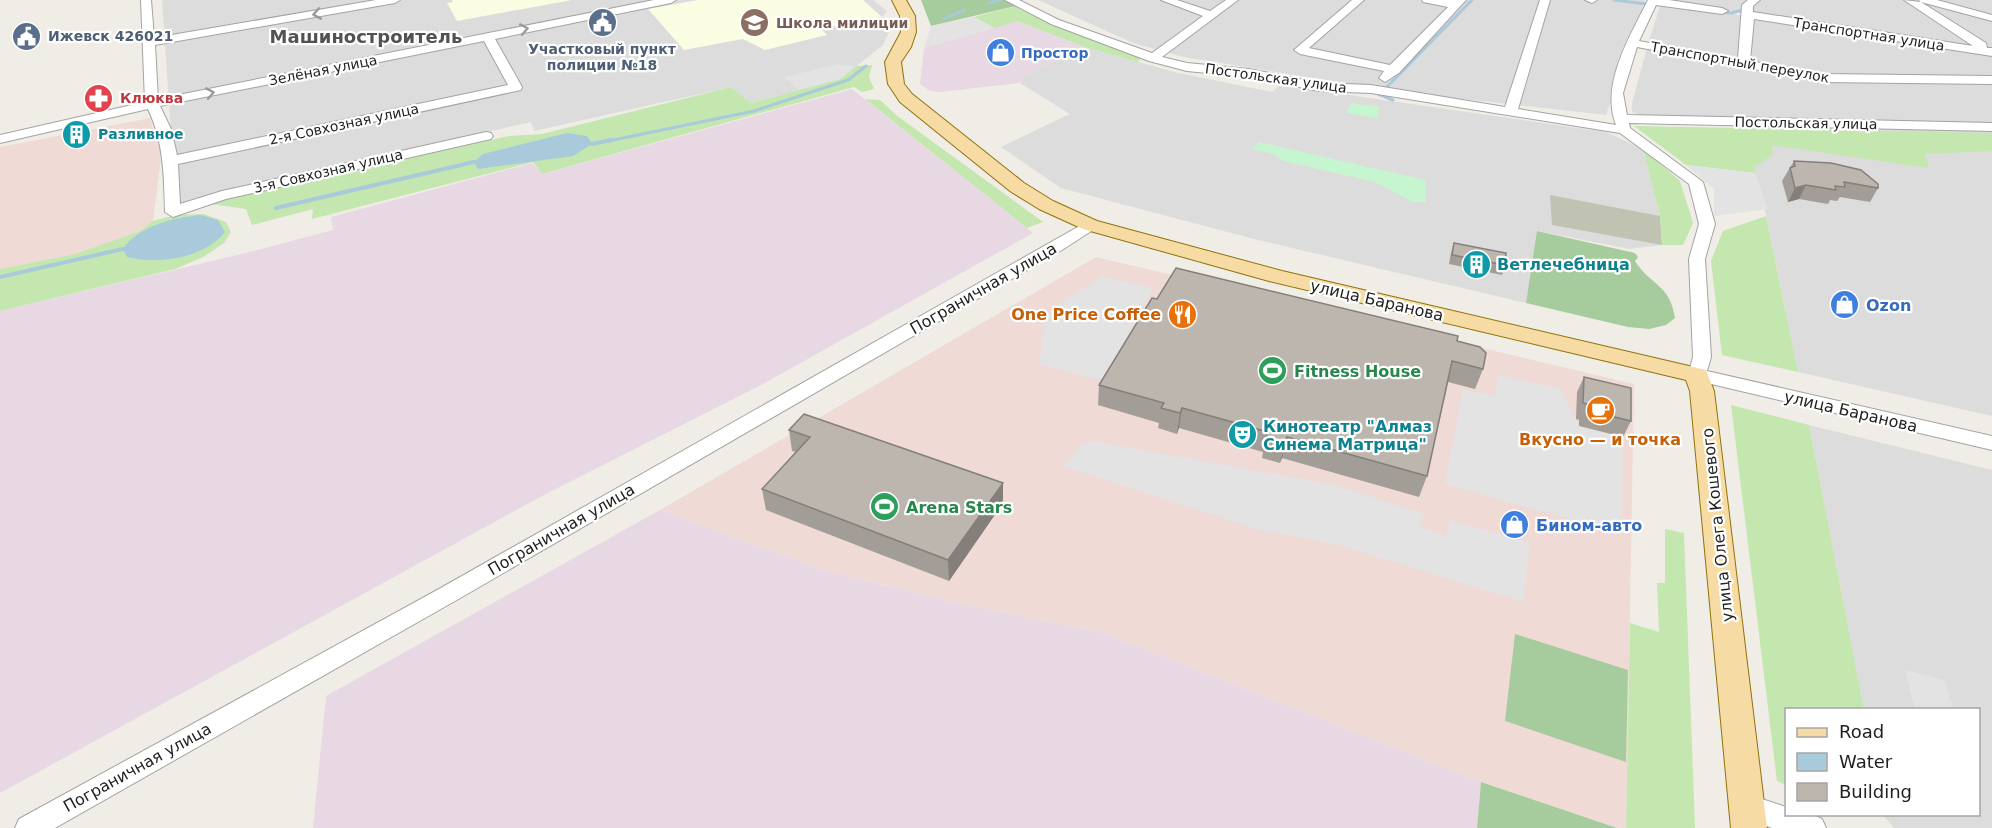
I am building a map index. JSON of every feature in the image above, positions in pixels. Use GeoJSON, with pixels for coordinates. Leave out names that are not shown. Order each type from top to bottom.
{"type":"FeatureCollection","features":[{"type":"Feature","properties":{"kind":"main road","name":"улица Баранова"},"geometry":{"type":"LineString","coordinates":[[899,0],[906,8],[911,24],[907,42],[893,63],[896,84],[906,98],[1017,187],[1046,205],[1090,225],[1277,276],[1697,375]]}},
{"type":"Feature","properties":{"kind":"main road","name":"улица Олега Кошевого"},"geometry":{"type":"LineString","coordinates":[[1697,375],[1702,392],[1717,521],[1748,817]]}},
{"type":"Feature","properties":{"kind":"street"},"geometry":{"type":"LineString","coordinates":[[148,43],[395,0]]}},
{"type":"Feature","properties":{"kind":"street","name":"Зелёная улица"},"geometry":{"type":"LineString","coordinates":[[0,139],[152,104],[671,0]]}},
{"type":"Feature","properties":{"kind":"street","name":"Постольская улица"},"geometry":{"type":"LineString","coordinates":[[1010,0],[1055,22],[1153,58],[1187,67],[1249,73],[1320,87],[1371,89],[1510,113],[1622,125],[1992,127]]}},
{"type":"Feature","properties":{"kind":"street"},"geometry":{"type":"LineString","coordinates":[[1166,0],[1212,15]]}},
{"type":"Feature","properties":{"kind":"street"},"geometry":{"type":"LineString","coordinates":[[1153,58],[1233,0]]}},
{"type":"Feature","properties":{"kind":"street"},"geometry":{"type":"LineString","coordinates":[[1359,0],[1300,50],[1395,70]]}},
{"type":"Feature","properties":{"kind":"street"},"geometry":{"type":"LineString","coordinates":[[1427,0],[1458,2]]}},
{"type":"Feature","properties":{"kind":"street"},"geometry":{"type":"LineString","coordinates":[[1510,113],[1545,0]]}},
{"type":"Feature","properties":{"kind":"street"},"geometry":{"type":"LineString","coordinates":[[1622,125],[1617,93],[1632,43],[1653,0],[1722,11]]}},
{"type":"Feature","properties":{"kind":"street"},"geometry":{"type":"LineString","coordinates":[[1744,64],[1748,4],[1755,0]]}},
{"type":"Feature","properties":{"kind":"street"},"geometry":{"type":"LineString","coordinates":[[1909,0],[1992,52]]}},
{"type":"Feature","properties":{"kind":"street"},"geometry":{"type":"LineString","coordinates":[[1924,0],[1992,18]]}},
{"type":"Feature","properties":{"kind":"street"},"geometry":{"type":"LineString","coordinates":[[1371,89],[1395,70],[1458,2]]}},
{"type":"Feature","properties":{"kind":"street"},"geometry":{"type":"LineString","coordinates":[[146,4],[152,104],[164,129],[171,161]]}},
{"type":"Feature","properties":{"kind":"street","name":"Транспортная улица"},"geometry":{"type":"LineString","coordinates":[[1748,15],[1992,52]]}},
{"type":"Feature","properties":{"kind":"street","name":"2-я Совхозная улица"},"geometry":{"type":"LineString","coordinates":[[171,161],[516,87],[488,37]]}},
{"type":"Feature","properties":{"kind":"street","name":"Транспортный переулок"},"geometry":{"type":"LineString","coordinates":[[1632,43],[1822,78],[1992,80]]}},
{"type":"Feature","properties":{"kind":"street","name":"улица Олега Кошевого"},"geometry":{"type":"LineString","coordinates":[[1622,125],[1696,182],[1707,224],[1697,259],[1702,357],[1697,375]]}},
{"type":"Feature","properties":{"kind":"street","name":"3-я Совхозная улица"},"geometry":{"type":"LineString","coordinates":[[171,161],[173,212],[222,195],[486,136]]}},
{"type":"Feature","properties":{"kind":"street","name":"Пограничная улица"},"geometry":{"type":"LineString","coordinates":[[29,828],[447,595],[1056,247],[1090,225]]}},
{"type":"Feature","properties":{"kind":"street","name":"улица Баранова"},"geometry":{"type":"LineString","coordinates":[[1697,375],[1992,443]]}},
{"type":"Feature","properties":{"kind":"street"},"geometry":{"type":"LineString","coordinates":[[1748,817],[1812,828]]}},
{"type":"Feature","properties":{"kind":"shaded area"},"geometry":{"type":"Polygon","coordinates":[[[162,0],[873,0],[887,11],[882,17],[892,26],[883,45],[840,79],[751,103],[731,87],[534,131],[531,122],[180,203],[171,132],[162,0]]]}},
{"type":"Feature","properties":{"kind":"shaded area"},"geometry":{"type":"Polygon","coordinates":[[[452,0],[572,0],[457,21],[447,3],[453,2],[452,0]]]}},
{"type":"Feature","properties":{"kind":"shaded area","name":"Школа милиции"},"geometry":{"type":"Polygon","coordinates":[[[698,0],[863,0],[882,17],[821,29],[827,35],[765,50],[743,39],[684,50],[648,9],[698,0]]]}},
{"type":"Feature","properties":{"kind":"shaded area"},"geometry":{"type":"Polygon","coordinates":[[[1038,0],[1645,0],[1606,115],[1394,91],[1184,57],[1133,43],[1038,0]]]}},
{"type":"Feature","properties":{"kind":"shaded area"},"geometry":{"type":"Polygon","coordinates":[[[1663,0],[1749,0],[1745,3],[1741,13],[1663,0]]]}},
{"type":"Feature","properties":{"kind":"shaded area"},"geometry":{"type":"Polygon","coordinates":[[[1761,0],[1992,0],[1992,416],[1798,372],[1763,200],[1755,173],[1752,120],[1643,116],[1632,112],[1632,103],[1647,48],[1752,67],[1752,17],[1754,5],[1761,0]]]}},
{"type":"Feature","properties":{"kind":"shaded area"},"geometry":{"type":"Polygon","coordinates":[[[1661,3],[1746,16],[1741,62],[1648,44],[1661,3]]]}},
{"type":"Feature","properties":{"kind":"shaded area"},"geometry":{"type":"Polygon","coordinates":[[[974,17],[995,28],[924,48],[931,26],[974,17]]]}},
{"type":"Feature","properties":{"kind":"shaded area"},"geometry":{"type":"Polygon","coordinates":[[[1017,21],[1085,47],[1024,75],[1019,83],[940,92],[930,91],[920,84],[924,48],[1017,21]]]}},
{"type":"Feature","properties":{"kind":"shaded area"},"geometry":{"type":"Polygon","coordinates":[[[1085,47],[1174,72],[1272,92],[1280,85],[1606,132],[1643,149],[1660,216],[1662,245],[1629,249],[1538,231],[1526,303],[1254,239],[1061,188],[1001,147],[1070,114],[1020,83],[1024,75],[1085,47]]]}},
{"type":"Feature","properties":{"kind":"shaded area"},"geometry":{"type":"Polygon","coordinates":[[[838,64],[856,66],[840,79],[799,90],[784,77],[838,64]]]}},
{"type":"Feature","properties":{"kind":"shaded area"},"geometry":{"type":"Polygon","coordinates":[[[852,89],[1033,233],[761,385],[540,497],[0,793],[0,311],[333,230],[331,217],[532,163],[543,174],[852,89]]]}},
{"type":"Feature","properties":{"kind":"shaded area"},"geometry":{"type":"Polygon","coordinates":[[[151,118],[152,129],[162,151],[153,221],[140,231],[75,254],[0,269],[0,147],[151,118]]]}},
{"type":"Feature","properties":{"kind":"shaded area"},"geometry":{"type":"Polygon","coordinates":[[[1686,165],[1755,173],[1768,209],[1714,216],[1714,189],[1686,165]]]}},
{"type":"Feature","properties":{"kind":"shaded area"},"geometry":{"type":"Polygon","coordinates":[[[1550,195],[1660,216],[1662,245],[1552,225],[1550,195]]]}},
{"type":"Feature","properties":{"kind":"shaded area"},"geometry":{"type":"Polygon","coordinates":[[[1096,257],[1634,384],[1626,828],[1617,828],[1481,782],[1103,633],[966,605],[826,571],[660,510],[1096,257]]]}},
{"type":"Feature","properties":{"kind":"shaded area"},"geometry":{"type":"Polygon","coordinates":[[[1102,276],[1153,288],[1103,381],[1039,364],[1046,313],[1102,276]]]}},
{"type":"Feature","properties":{"kind":"shaded area"},"geometry":{"type":"Polygon","coordinates":[[[1499,375],[1561,389],[1579,426],[1623,437],[1622,534],[1445,484],[1463,389],[1494,396],[1499,375]]]}},
{"type":"Feature","properties":{"kind":"shaded area"},"geometry":{"type":"Polygon","coordinates":[[[1809,425],[1992,470],[1992,828],[1894,828],[1884,816],[1980,816],[1980,708],[1864,708],[1809,425]]]}},
{"type":"Feature","properties":{"kind":"shaded area"},"geometry":{"type":"Polygon","coordinates":[[[1092,441],[1334,485],[1425,514],[1419,526],[1446,536],[1450,520],[1530,543],[1523,602],[1336,544],[1259,530],[1063,466],[1083,443],[1092,441]]]}},
{"type":"Feature","properties":{"kind":"shaded area"},"geometry":{"type":"Polygon","coordinates":[[[660,510],[826,571],[966,605],[1103,633],[1481,782],[1477,828],[313,828],[326,696],[660,510]]]}},
{"type":"Feature","properties":{"kind":"shaded area"},"geometry":{"type":"Polygon","coordinates":[[[1905,670],[1944,680],[1954,708],[1915,708],[1905,670]]]}},
{"type":"Feature","properties":{"kind":"green space"},"geometry":{"type":"Polygon","coordinates":[[[921,0],[1009,0],[1020,5],[931,26],[921,0]]]}},
{"type":"Feature","properties":{"kind":"green space"},"geometry":{"type":"Polygon","coordinates":[[[1020,5],[1141,58],[1138,62],[1085,47],[1017,21],[995,28],[974,17],[1020,5]]]}},
{"type":"Feature","properties":{"kind":"green space"},"geometry":{"type":"Polygon","coordinates":[[[872,65],[869,77],[874,89],[862,92],[854,87],[542,174],[533,162],[312,219],[313,209],[252,225],[246,209],[211,204],[220,200],[509,136],[542,134],[731,87],[751,103],[840,79],[856,66],[872,65]]]}},
{"type":"Feature","properties":{"kind":"green space"},"geometry":{"type":"Polygon","coordinates":[[[865,99],[880,100],[896,115],[1043,222],[1027,228],[865,99]]]}},
{"type":"Feature","properties":{"kind":"green space"},"geometry":{"type":"Polygon","coordinates":[[[1352,103],[1379,107],[1378,118],[1346,113],[1352,103]]]}},
{"type":"Feature","properties":{"kind":"green space"},"geometry":{"type":"Polygon","coordinates":[[[1634,126],[1992,133],[1992,151],[1925,154],[1929,168],[1772,145],[1773,154],[1755,167],[1755,173],[1686,165],[1634,126]]]}},
{"type":"Feature","properties":{"kind":"green space"},"geometry":{"type":"Polygon","coordinates":[[[1259,142],[1425,180],[1426,202],[1413,202],[1375,182],[1283,161],[1274,154],[1252,149],[1259,142]]]}},
{"type":"Feature","properties":{"kind":"green space"},"geometry":{"type":"Polygon","coordinates":[[[1643,149],[1680,181],[1693,223],[1683,245],[1662,245],[1660,216],[1643,149]]]}},
{"type":"Feature","properties":{"kind":"green space"},"geometry":{"type":"Polygon","coordinates":[[[204,214],[226,222],[231,232],[224,243],[203,257],[175,269],[0,311],[0,269],[75,254],[140,231],[153,221],[176,215],[204,214]]]}},
{"type":"Feature","properties":{"kind":"green space"},"geometry":{"type":"Polygon","coordinates":[[[1766,216],[1798,372],[1722,355],[1711,261],[1723,231],[1766,216]]]}},
{"type":"Feature","properties":{"kind":"green space"},"geometry":{"type":"Polygon","coordinates":[[[1537,231],[1635,253],[1638,257],[1635,261],[1641,269],[1669,298],[1675,318],[1666,325],[1649,329],[1628,327],[1526,303],[1537,231]]]}},
{"type":"Feature","properties":{"kind":"green space"},"geometry":{"type":"Polygon","coordinates":[[[1731,405],[1809,425],[1864,708],[1785,708],[1785,785],[1777,781],[1731,405]]]}},
{"type":"Feature","properties":{"kind":"green space"},"geometry":{"type":"Polygon","coordinates":[[[1665,529],[1684,533],[1695,828],[1626,828],[1630,623],[1659,632],[1657,583],[1665,583],[1665,529]]]}},
{"type":"Feature","properties":{"kind":"green space"},"geometry":{"type":"Polygon","coordinates":[[[1515,634],[1628,670],[1626,762],[1505,721],[1515,634]]]}},
{"type":"Feature","properties":{"kind":"green space"},"geometry":{"type":"Polygon","coordinates":[[[1481,782],[1617,828],[1477,828],[1481,782]]]}},
{"type":"Feature","properties":{"kind":"water"},"geometry":{"type":"Polygon","coordinates":[[[567,133],[587,136],[592,144],[573,156],[478,169],[474,162],[483,154],[567,133]]]}},
{"type":"Feature","properties":{"kind":"water"},"geometry":{"type":"Polygon","coordinates":[[[200,215],[218,220],[225,232],[206,248],[166,259],[127,257],[123,249],[138,234],[157,224],[200,215]]]}},
{"type":"Feature","properties":{"kind":"building"},"geometry":{"type":"Polygon","coordinates":[[[1794,161],[1831,163],[1861,170],[1878,184],[1878,188],[1844,182],[1845,187],[1835,186],[1836,190],[1806,185],[1795,188],[1790,168],[1795,166],[1794,161]]]}},
{"type":"Feature","properties":{"kind":"building"},"geometry":{"type":"Polygon","coordinates":[[[1454,243],[1506,253],[1505,265],[1452,255],[1454,243]]]}},
{"type":"Feature","properties":{"kind":"building"},"geometry":{"type":"Polygon","coordinates":[[[1176,268],[1458,336],[1457,341],[1480,347],[1486,353],[1483,369],[1452,361],[1427,476],[1287,437],[1285,443],[1266,437],[1268,432],[1182,408],[1180,413],[1161,408],[1164,403],[1099,385],[1152,298],[1157,299],[1176,268]]]}},
{"type":"Feature","properties":{"kind":"building"},"geometry":{"type":"Polygon","coordinates":[[[1584,377],[1631,388],[1631,421],[1586,410],[1587,404],[1583,403],[1584,377]]]}},
{"type":"Feature","properties":{"kind":"building","name":"Arena Stars"},"geometry":{"type":"Polygon","coordinates":[[[804,414],[1003,483],[948,560],[762,489],[810,437],[789,430],[804,414]]]}},
{"type":"Feature","properties":{"kind":"waterway"},"geometry":{"type":"LineString","coordinates":[[989,3],[999,0]]}},
{"type":"Feature","properties":{"kind":"waterway"},"geometry":{"type":"LineString","coordinates":[[1384,90],[1472,0]]}},
{"type":"Feature","properties":{"kind":"waterway"},"geometry":{"type":"LineString","coordinates":[[1614,0],[1647,4]]}},
{"type":"Feature","properties":{"kind":"waterway"},"geometry":{"type":"LineString","coordinates":[[944,19],[964,10]]}},
{"type":"Feature","properties":{"kind":"waterway"},"geometry":{"type":"LineString","coordinates":[[1721,12],[1731,13],[1743,10]]}},
{"type":"Feature","properties":{"kind":"waterway"},"geometry":{"type":"LineString","coordinates":[[604,142],[754,111],[848,80],[866,66]]}},
{"type":"Feature","properties":{"kind":"waterway"},"geometry":{"type":"LineString","coordinates":[[1378,94],[1393,100]]}},
{"type":"Feature","properties":{"kind":"waterway"},"geometry":{"type":"LineString","coordinates":[[592,144],[611,140]]}},
{"type":"Feature","properties":{"kind":"waterway"},"geometry":{"type":"LineString","coordinates":[[276,208],[474,162]]}},
{"type":"Feature","properties":{"kind":"waterway"},"geometry":{"type":"LineString","coordinates":[[0,277],[123,249]]}},
{"type":"Feature","properties":{"kind":"place","name":"Участковый пункт полиции №18"},"geometry":{"type":"Point","coordinates":[602,22]}},
{"type":"Feature","properties":{"kind":"place","name":"Школа милиции"},"geometry":{"type":"Point","coordinates":[755,23]}},
{"type":"Feature","properties":{"kind":"place","name":"Ижевск 426021"},"geometry":{"type":"Point","coordinates":[27,36]}},
{"type":"Feature","properties":{"kind":"place","name":"Простор"},"geometry":{"type":"Point","coordinates":[1000,53]}},
{"type":"Feature","properties":{"kind":"place","name":"Клюква"},"geometry":{"type":"Point","coordinates":[99,98]}},
{"type":"Feature","properties":{"kind":"place","name":"Разливное"},"geometry":{"type":"Point","coordinates":[77,134]}},
{"type":"Feature","properties":{"kind":"place","name":"Ветлечебница"},"geometry":{"type":"Point","coordinates":[1476,264]}},
{"type":"Feature","properties":{"kind":"place","name":"Ozon"},"geometry":{"type":"Point","coordinates":[1845,305]}},
{"type":"Feature","properties":{"kind":"place","name":"One Price Coffee"},"geometry":{"type":"Point","coordinates":[1182,314]}},
{"type":"Feature","properties":{"kind":"place","name":"Fitness House"},"geometry":{"type":"Point","coordinates":[1273,371]}},
{"type":"Feature","properties":{"kind":"place","name":"Вкусно — и точка"},"geometry":{"type":"Point","coordinates":[1600,411]}},
{"type":"Feature","properties":{"kind":"place","name":"Кинотеатр \"Алмаз Синема Матрица\""},"geometry":{"type":"Point","coordinates":[1242,435]}},
{"type":"Feature","properties":{"kind":"place","name":"Arena Stars"},"geometry":{"type":"Point","coordinates":[885,507]}},
{"type":"Feature","properties":{"kind":"place","name":"Бином-авто"},"geometry":{"type":"Point","coordinates":[1515,525]}},
{"type":"Feature","properties":{"kind":"district","name":"Машиностроитель"},"geometry":{"type":"Point","coordinates":[366,37]}}]}
